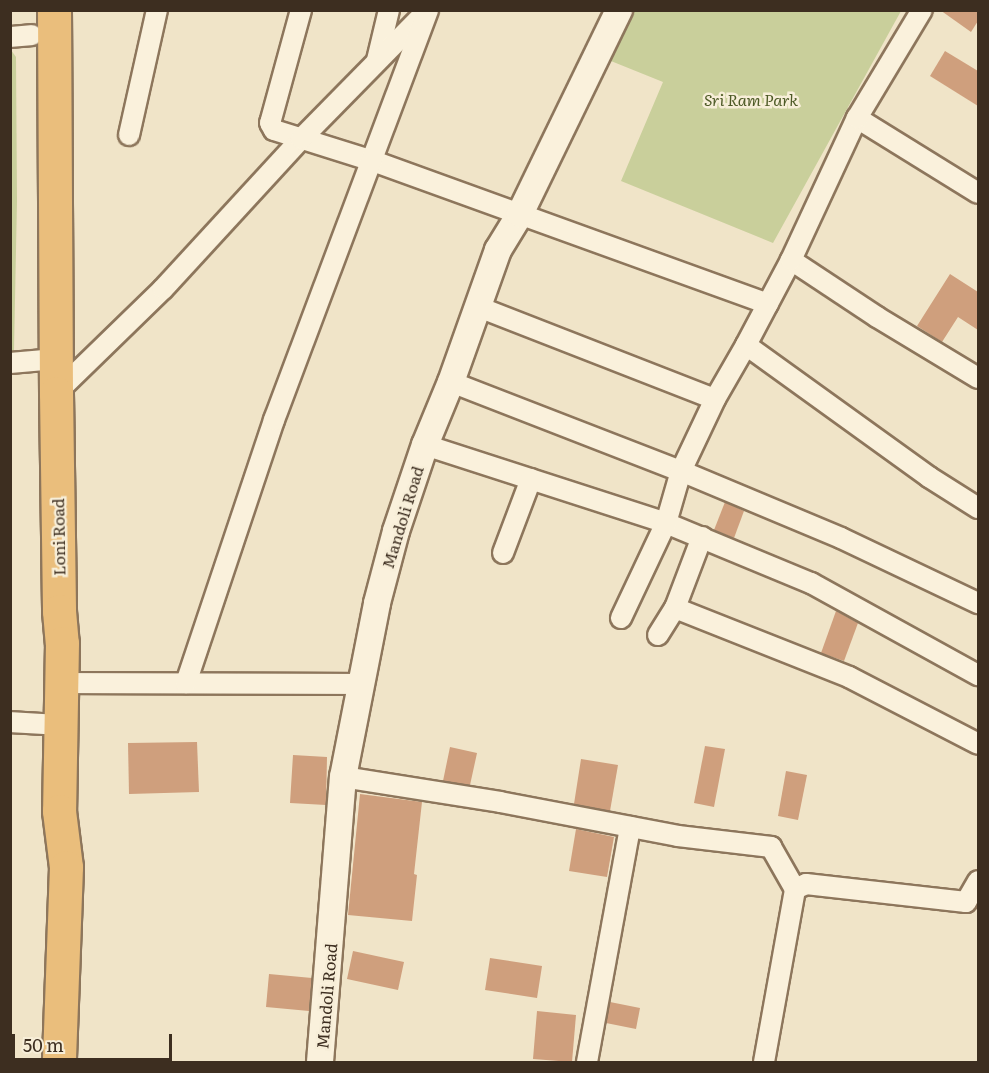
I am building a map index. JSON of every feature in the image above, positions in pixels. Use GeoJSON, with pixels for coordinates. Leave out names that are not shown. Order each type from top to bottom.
{"type":"FeatureCollection","features":[{"type":"Feature","properties":{"kind":"highway","name":"Loni Road"},"geometry":{"type":"LineString","coordinates":[[40,1062],[54,724],[62,683],[56,393],[35,360],[54,10]]}},
{"type":"Feature","properties":{"kind":"highway","name":"Loni Road"},"geometry":{"type":"LineString","coordinates":[[25,27],[35,360],[59,811],[66,867],[59,1062]]}},
{"type":"Feature","properties":{"kind":"street"},"geometry":{"type":"LineString","coordinates":[[129,135],[157,10]]}},
{"type":"Feature","properties":{"kind":"street"},"geometry":{"type":"LineString","coordinates":[[301,10],[269,126],[373,161],[768,304]]}},
{"type":"Feature","properties":{"kind":"street"},"geometry":{"type":"LineString","coordinates":[[376,61],[389,10]]}},
{"type":"Feature","properties":{"kind":"street"},"geometry":{"type":"LineString","coordinates":[[56,393],[101,352],[195,256],[302,139],[428,10]]}},
{"type":"Feature","properties":{"kind":"street"},"geometry":{"type":"LineString","coordinates":[[186,683],[274,420],[428,10]]}},
{"type":"Feature","properties":{"kind":"street","name":"Mandoli Road"},"geometry":{"type":"LineString","coordinates":[[320,1062],[343,777],[377,603],[396,531],[425,445],[451,382],[498,250],[520,214],[619,10]]}},
{"type":"Feature","properties":{"kind":"street"},"geometry":{"type":"LineString","coordinates":[[621,618],[666,523],[681,471],[715,399],[791,260],[857,118],[922,10]]}},
{"type":"Feature","properties":{"kind":"street"},"geometry":{"type":"LineString","coordinates":[[857,118],[978,193]]}},
{"type":"Feature","properties":{"kind":"street"},"geometry":{"type":"LineString","coordinates":[[791,260],[877,317],[978,378]]}},
{"type":"Feature","properties":{"kind":"street"},"geometry":{"type":"LineString","coordinates":[[477,306],[715,399]]}},
{"type":"Feature","properties":{"kind":"street"},"geometry":{"type":"LineString","coordinates":[[746,345],[929,477],[978,508]]}},
{"type":"Feature","properties":{"kind":"street"},"geometry":{"type":"LineString","coordinates":[[451,382],[681,471],[841,538],[978,603]]}},
{"type":"Feature","properties":{"kind":"street"},"geometry":{"type":"LineString","coordinates":[[425,445],[666,523],[702,537],[811,583],[978,675]]}},
{"type":"Feature","properties":{"kind":"street"},"geometry":{"type":"LineString","coordinates":[[503,553],[531,479]]}},
{"type":"Feature","properties":{"kind":"street"},"geometry":{"type":"LineString","coordinates":[[658,635],[675,608],[702,537]]}},
{"type":"Feature","properties":{"kind":"street"},"geometry":{"type":"LineString","coordinates":[[675,608],[849,677],[978,744]]}},
{"type":"Feature","properties":{"kind":"street"},"geometry":{"type":"LineString","coordinates":[[62,683],[361,684]]}},
{"type":"Feature","properties":{"kind":"street"},"geometry":{"type":"LineString","coordinates":[[10,722],[54,724]]}},
{"type":"Feature","properties":{"kind":"street"},"geometry":{"type":"LineString","coordinates":[[343,777],[678,836],[771,847],[795,889],[764,1062]]}},
{"type":"Feature","properties":{"kind":"street"},"geometry":{"type":"LineString","coordinates":[[587,1062],[630,827]]}},
{"type":"Feature","properties":{"kind":"street"},"geometry":{"type":"LineString","coordinates":[[795,889],[806,884],[972,902],[978,881]]}},
{"type":"Feature","properties":{"kind":"green space","name":"Sri Ram Park"},"geometry":{"type":"Polygon","coordinates":[[[627,11],[901,11],[773,243],[621,181],[663,82],[601,57],[627,11]]]}},
{"type":"Feature","properties":{"kind":"green space"},"geometry":{"type":"Polygon","coordinates":[[[11,50],[16,57],[17,201],[14,350],[11,360],[11,50]]]}},
{"type":"Feature","properties":{"kind":"building"},"geometry":{"type":"Polygon","coordinates":[[[940,10],[978,10],[978,21],[971,32],[940,10]]]}},
{"type":"Feature","properties":{"kind":"building"},"geometry":{"type":"Polygon","coordinates":[[[945,51],[978,71],[978,106],[930,76],[945,51]]]}},
{"type":"Feature","properties":{"kind":"building"},"geometry":{"type":"Polygon","coordinates":[[[950,274],[978,292],[978,330],[958,317],[942,342],[917,326],[950,274]]]}},
{"type":"Feature","properties":{"kind":"building"},"geometry":{"type":"Polygon","coordinates":[[[725,502],[744,511],[734,538],[714,530],[725,502]]]}},
{"type":"Feature","properties":{"kind":"building"},"geometry":{"type":"Polygon","coordinates":[[[836,611],[858,623],[844,661],[821,653],[836,611]]]}},
{"type":"Feature","properties":{"kind":"building"},"geometry":{"type":"Polygon","coordinates":[[[197,742],[199,792],[129,794],[128,743],[197,742]]]}},
{"type":"Feature","properties":{"kind":"building"},"geometry":{"type":"Polygon","coordinates":[[[705,746],[725,749],[714,807],[694,803],[705,746]]]}},
{"type":"Feature","properties":{"kind":"building"},"geometry":{"type":"Polygon","coordinates":[[[450,747],[477,753],[470,785],[443,781],[450,747]]]}},
{"type":"Feature","properties":{"kind":"building"},"geometry":{"type":"Polygon","coordinates":[[[293,755],[327,757],[326,805],[290,803],[293,755]]]}},
{"type":"Feature","properties":{"kind":"building"},"geometry":{"type":"Polygon","coordinates":[[[581,759],[618,765],[610,811],[574,804],[581,759]]]}},
{"type":"Feature","properties":{"kind":"building"},"geometry":{"type":"Polygon","coordinates":[[[786,771],[807,775],[798,820],[778,816],[786,771]]]}},
{"type":"Feature","properties":{"kind":"building"},"geometry":{"type":"Polygon","coordinates":[[[360,794],[422,802],[414,874],[417,875],[412,921],[348,915],[360,794]]]}},
{"type":"Feature","properties":{"kind":"building"},"geometry":{"type":"Polygon","coordinates":[[[576,829],[614,837],[607,877],[569,871],[576,829]]]}},
{"type":"Feature","properties":{"kind":"building"},"geometry":{"type":"Polygon","coordinates":[[[353,951],[404,962],[398,990],[347,979],[353,951]]]}},
{"type":"Feature","properties":{"kind":"building"},"geometry":{"type":"Polygon","coordinates":[[[490,958],[542,966],[537,998],[485,990],[490,958]]]}},
{"type":"Feature","properties":{"kind":"building"},"geometry":{"type":"Polygon","coordinates":[[[269,974],[312,978],[309,1011],[266,1007],[269,974]]]}},
{"type":"Feature","properties":{"kind":"building"},"geometry":{"type":"Polygon","coordinates":[[[610,1002],[640,1008],[636,1029],[606,1023],[610,1002]]]}},
{"type":"Feature","properties":{"kind":"building"},"geometry":{"type":"Polygon","coordinates":[[[537,1011],[576,1015],[572,1062],[533,1059],[537,1011]]]}}]}
